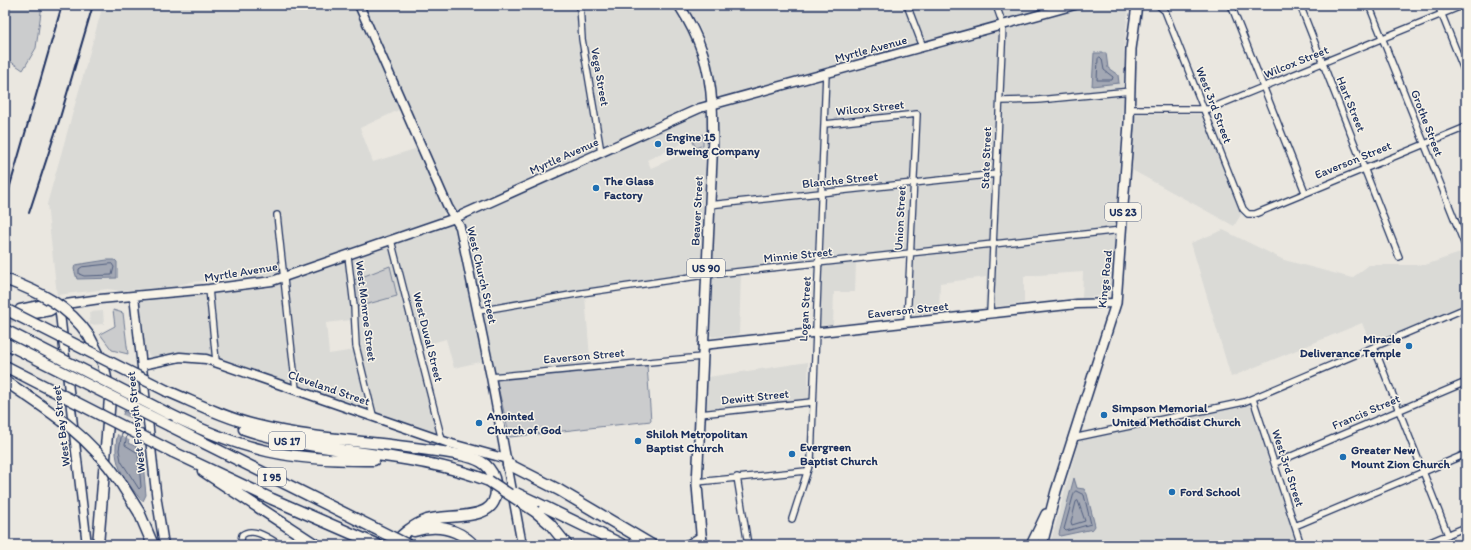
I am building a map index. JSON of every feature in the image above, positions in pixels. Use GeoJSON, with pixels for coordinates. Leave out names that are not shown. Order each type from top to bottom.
{"type":"FeatureCollection","features":[{"type":"Feature","properties":{"kind":"highway"},"geometry":{"type":"LineString","coordinates":[[5,279],[40,293],[56,302],[75,318],[89,336],[99,353],[104,369],[110,405],[98,545]]}},
{"type":"Feature","properties":{"kind":"highway","name":"US 17"},"geometry":{"type":"LineString","coordinates":[[5,309],[221,419],[262,434],[305,444],[416,462]]}},
{"type":"Feature","properties":{"kind":"highway","name":"I 95"},"geometry":{"type":"LineString","coordinates":[[5,330],[168,414],[224,439],[277,454],[316,460],[416,462],[459,470],[489,481],[535,507]]}},
{"type":"Feature","properties":{"kind":"highway","name":"I 95"},"geometry":{"type":"LineString","coordinates":[[5,343],[408,545]]}},
{"type":"Feature","properties":{"kind":"highway"},"geometry":{"type":"LineString","coordinates":[[5,366],[174,452],[272,499],[373,543]]}},
{"type":"Feature","properties":{"kind":"highway"},"geometry":{"type":"LineString","coordinates":[[5,381],[60,418],[102,456],[139,512],[153,545]]}},
{"type":"Feature","properties":{"kind":"highway"},"geometry":{"type":"LineString","coordinates":[[167,391],[231,418],[254,425],[293,432],[457,454],[478,460],[490,468],[494,478],[496,494],[491,504],[485,510],[469,516],[427,520],[409,529],[393,544]]}},
{"type":"Feature","properties":{"kind":"highway"},"geometry":{"type":"LineString","coordinates":[[174,452],[316,545]]}},
{"type":"Feature","properties":{"kind":"highway"},"geometry":{"type":"LineString","coordinates":[[507,461],[651,544]]}},
{"type":"Feature","properties":{"kind":"highway"},"geometry":{"type":"LineString","coordinates":[[535,507],[567,545]]}},
{"type":"Feature","properties":{"kind":"highway"},"geometry":{"type":"LineString","coordinates":[[535,507],[623,545]]}},
{"type":"Feature","properties":{"kind":"highway"},"geometry":{"type":"LineString","coordinates":[[393,544],[413,532],[436,527],[456,532],[474,545]]}},
{"type":"Feature","properties":{"kind":"highway"},"geometry":{"type":"LineString","coordinates":[[689,545],[701,541]]}},
{"type":"Feature","properties":{"kind":"main road","name":"Beaver Street"},"geometry":{"type":"LineString","coordinates":[[679,5],[696,34],[702,48],[712,105],[697,482],[701,541]]}},
{"type":"Feature","properties":{"kind":"main road","name":"Kings Road"},"geometry":{"type":"LineString","coordinates":[[1042,545],[1056,491],[1116,303],[1130,109],[1131,48],[1138,5]]}},
{"type":"Feature","properties":{"kind":"main road","name":"US 23"},"geometry":{"type":"LineString","coordinates":[[1031,545],[1056,491]]}},
{"type":"Feature","properties":{"kind":"street","name":"West Church Street"},"geometry":{"type":"LineString","coordinates":[[359,5],[448,207],[460,227],[491,377],[522,545]]}},
{"type":"Feature","properties":{"kind":"street","name":"Vega Street"},"geometry":{"type":"LineString","coordinates":[[580,5],[582,39],[602,152]]}},
{"type":"Feature","properties":{"kind":"street"},"geometry":{"type":"LineString","coordinates":[[907,5],[923,47]]}},
{"type":"Feature","properties":{"kind":"street","name":"State Street"},"geometry":{"type":"LineString","coordinates":[[990,314],[1003,25],[996,5]]}},
{"type":"Feature","properties":{"kind":"street","name":"West 3rd Street"},"geometry":{"type":"LineString","coordinates":[[1158,5],[1165,11],[1243,209],[1248,214]]}},
{"type":"Feature","properties":{"kind":"street"},"geometry":{"type":"LineString","coordinates":[[1231,5],[1305,192]]}},
{"type":"Feature","properties":{"kind":"street","name":"Hart Street"},"geometry":{"type":"LineString","coordinates":[[1300,5],[1399,256]]}},
{"type":"Feature","properties":{"kind":"street","name":"Grothe Street"},"geometry":{"type":"LineString","coordinates":[[1369,5],[1466,248]]}},
{"type":"Feature","properties":{"kind":"street"},"geometry":{"type":"LineString","coordinates":[[1438,5],[1466,75]]}},
{"type":"Feature","properties":{"kind":"street","name":"Wilcox Street"},"geometry":{"type":"LineString","coordinates":[[1130,109],[1204,110],[1464,5]]}},
{"type":"Feature","properties":{"kind":"street","name":"Myrtle Avenue"},"geometry":{"type":"LineString","coordinates":[[19,313],[49,303],[59,305],[76,301],[256,284],[283,278],[455,218],[700,108],[1070,6]]}},
{"type":"Feature","properties":{"kind":"street","name":"Logan Street"},"geometry":{"type":"LineString","coordinates":[[792,519],[810,460],[826,73]]}},
{"type":"Feature","properties":{"kind":"street"},"geometry":{"type":"LineString","coordinates":[[1000,101],[1038,100],[1130,91]]}},
{"type":"Feature","properties":{"kind":"street","name":"Wilcox Street"},"geometry":{"type":"LineString","coordinates":[[825,124],[917,114]]}},
{"type":"Feature","properties":{"kind":"street","name":"Union Street"},"geometry":{"type":"LineString","coordinates":[[907,323],[917,114]]}},
{"type":"Feature","properties":{"kind":"street","name":"Eaverson Street"},"geometry":{"type":"LineString","coordinates":[[1248,214],[1255,214],[1305,192],[1466,127]]}},
{"type":"Feature","properties":{"kind":"street","name":"Blanche Street"},"geometry":{"type":"LineString","coordinates":[[709,205],[997,174]]}},
{"type":"Feature","properties":{"kind":"street"},"geometry":{"type":"LineString","coordinates":[[277,215],[296,390]]}},
{"type":"Feature","properties":{"kind":"street","name":"Minnie Street"},"geometry":{"type":"LineString","coordinates":[[478,311],[582,293],[706,275],[1122,230]]}},
{"type":"Feature","properties":{"kind":"street","name":"West Duval Street"},"geometry":{"type":"LineString","coordinates":[[391,240],[442,440]]}},
{"type":"Feature","properties":{"kind":"street","name":"West Monroe Street"},"geometry":{"type":"LineString","coordinates":[[348,256],[354,306],[356,346],[373,415]]}},
{"type":"Feature","properties":{"kind":"street"},"geometry":{"type":"LineString","coordinates":[[208,289],[216,361]]}},
{"type":"Feature","properties":{"kind":"street","name":"West Forsyth Street"},"geometry":{"type":"LineString","coordinates":[[134,296],[157,501],[164,545]]}},
{"type":"Feature","properties":{"kind":"street","name":"Eaverson Street"},"geometry":{"type":"LineString","coordinates":[[703,345],[1077,304],[1116,303]]}},
{"type":"Feature","properties":{"kind":"street","name":"West Bay Street"},"geometry":{"type":"LineString","coordinates":[[59,305],[87,545]]}},
{"type":"Feature","properties":{"kind":"street"},"geometry":{"type":"LineString","coordinates":[[1073,438],[1231,406],[1253,399],[1466,308]]}},
{"type":"Feature","properties":{"kind":"street"},"geometry":{"type":"LineString","coordinates":[[1374,347],[1448,535]]}},
{"type":"Feature","properties":{"kind":"street","name":"Cleveland Street"},"geometry":{"type":"LineString","coordinates":[[142,365],[180,356],[191,356],[216,361],[296,390],[507,461]]}},
{"type":"Feature","properties":{"kind":"street","name":"Eaverson Street"},"geometry":{"type":"LineString","coordinates":[[491,377],[702,357]]}},
{"type":"Feature","properties":{"kind":"street","name":"Francis Street"},"geometry":{"type":"LineString","coordinates":[[1274,463],[1466,382]]}},
{"type":"Feature","properties":{"kind":"street","name":"West 3rd Street"},"geometry":{"type":"LineString","coordinates":[[1253,399],[1301,545]]}},
{"type":"Feature","properties":{"kind":"street","name":"Dewitt Street"},"geometry":{"type":"LineString","coordinates":[[700,414],[812,402]]}},
{"type":"Feature","properties":{"kind":"street"},"geometry":{"type":"LineString","coordinates":[[1295,526],[1466,454]]}},
{"type":"Feature","properties":{"kind":"street"},"geometry":{"type":"LineString","coordinates":[[697,482],[806,471]]}},
{"type":"Feature","properties":{"kind":"street"},"geometry":{"type":"LineString","coordinates":[[737,477],[748,545]]}},
{"type":"Feature","properties":{"kind":"street"},"geometry":{"type":"LineString","coordinates":[[1424,545],[1466,527]]}},
{"type":"Feature","properties":{"kind":"street"},"geometry":{"type":"LineString","coordinates":[[240,545],[244,533],[250,532],[260,534],[280,545]]}},
{"type":"Feature","properties":{"kind":"shaded area"},"geometry":{"type":"Polygon","coordinates":[[[5,5],[42,5],[36,48],[23,70],[7,59],[5,5]]]}},
{"type":"Feature","properties":{"kind":"shaded area"},"geometry":{"type":"Polygon","coordinates":[[[103,5],[354,5],[401,109],[360,128],[373,162],[418,148],[445,209],[442,217],[277,274],[247,279],[234,278],[190,282],[177,286],[120,291],[108,289],[57,295],[47,204],[103,5]]]}},
{"type":"Feature","properties":{"kind":"shaded area"},"geometry":{"type":"Polygon","coordinates":[[[362,5],[673,5],[686,26],[698,52],[705,99],[457,211],[452,206],[362,5]]]}},
{"type":"Feature","properties":{"kind":"shaded area"},"geometry":{"type":"Polygon","coordinates":[[[686,5],[992,5],[993,8],[1000,5],[1056,5],[721,97],[718,95],[716,88],[707,44],[698,24],[686,5]]]}},
{"type":"Feature","properties":{"kind":"shaded area"},"geometry":{"type":"Polygon","coordinates":[[[1096,5],[1129,5],[1124,46],[1124,87],[1111,290],[1107,295],[1082,298],[1083,272],[1024,276],[1024,303],[985,308],[986,277],[940,283],[939,312],[904,316],[906,257],[856,262],[855,292],[834,292],[833,325],[813,326],[815,266],[741,275],[739,334],[713,337],[710,335],[720,108],[1096,5]]]}},
{"type":"Feature","properties":{"kind":"shaded area"},"geometry":{"type":"Polygon","coordinates":[[[703,112],[707,114],[700,279],[585,296],[591,370],[496,379],[463,220],[703,112]],[[703,134],[647,160],[651,168],[703,145],[703,134]]]}},
{"type":"Feature","properties":{"kind":"shaded area"},"geometry":{"type":"Polygon","coordinates":[[[1135,113],[1203,114],[1242,213],[1234,226],[1132,170],[1135,113]]]}},
{"type":"Feature","properties":{"kind":"shaded area"},"geometry":{"type":"Polygon","coordinates":[[[703,134],[703,145],[696,148],[692,140],[703,134]]]}},
{"type":"Feature","properties":{"kind":"shaded area"},"geometry":{"type":"Polygon","coordinates":[[[454,224],[461,245],[483,361],[454,368],[446,339],[415,348],[437,435],[212,356],[189,353],[154,358],[146,352],[140,304],[141,301],[272,287],[454,224]],[[351,320],[326,323],[329,354],[355,350],[351,320]]]}},
{"type":"Feature","properties":{"kind":"shaded area"},"geometry":{"type":"Polygon","coordinates":[[[1223,230],[1284,260],[1352,278],[1369,265],[1425,265],[1466,251],[1466,305],[1371,345],[1362,323],[1231,377],[1191,243],[1223,230]]]}},
{"type":"Feature","properties":{"kind":"shaded area"},"geometry":{"type":"Polygon","coordinates":[[[390,266],[397,296],[357,307],[354,280],[390,266]]]}},
{"type":"Feature","properties":{"kind":"shaded area"},"geometry":{"type":"Polygon","coordinates":[[[113,310],[123,313],[128,354],[112,350],[100,334],[115,326],[113,310]]]}},
{"type":"Feature","properties":{"kind":"shaded area"},"geometry":{"type":"Polygon","coordinates":[[[103,311],[104,324],[90,325],[89,312],[103,311]]]}},
{"type":"Feature","properties":{"kind":"shaded area"},"geometry":{"type":"Polygon","coordinates":[[[808,362],[809,406],[707,417],[708,377],[808,362]]]}},
{"type":"Feature","properties":{"kind":"shaded area"},"geometry":{"type":"Polygon","coordinates":[[[647,365],[651,421],[510,437],[496,379],[647,365]]]}},
{"type":"Feature","properties":{"kind":"shaded area","name":"Ford School"},"geometry":{"type":"Polygon","coordinates":[[[1250,404],[1297,545],[1050,545],[1079,439],[1250,404]]]}},
{"type":"Feature","properties":{"kind":"water"},"geometry":{"type":"Polygon","coordinates":[[[1094,53],[1106,53],[1108,68],[1118,75],[1119,83],[1092,86],[1094,53]]]}},
{"type":"Feature","properties":{"kind":"water"},"geometry":{"type":"Polygon","coordinates":[[[115,260],[117,262],[117,278],[77,279],[74,269],[75,265],[115,260]]]}},
{"type":"Feature","properties":{"kind":"water"},"geometry":{"type":"Polygon","coordinates":[[[124,411],[133,416],[134,427],[128,443],[139,448],[142,452],[146,495],[143,501],[132,489],[125,478],[117,459],[117,438],[124,411]]]}},
{"type":"Feature","properties":{"kind":"water"},"geometry":{"type":"Polygon","coordinates":[[[1074,478],[1077,488],[1084,489],[1087,494],[1095,526],[1093,529],[1060,536],[1059,534],[1074,478]]]}},
{"type":"Feature","properties":{"kind":"pier"},"geometry":{"type":"Polygon","coordinates":[[[121,414],[136,421],[136,428],[131,441],[115,433],[121,414]]]}},
{"type":"Feature","properties":{"kind":"tunnel"},"geometry":{"type":"LineString","coordinates":[[5,320],[18,317]]}},
{"type":"Feature","properties":{"kind":"railway"},"geometry":{"type":"LineString","coordinates":[[5,203],[62,5]]}},
{"type":"Feature","properties":{"kind":"railway"},"geometry":{"type":"LineString","coordinates":[[29,213],[59,121],[93,5]]}},
{"type":"Feature","properties":{"kind":"place","name":"Engine 15 Brweing Company"},"geometry":{"type":"Point","coordinates":[658,144]}},
{"type":"Feature","properties":{"kind":"place","name":"The Glass Factory"},"geometry":{"type":"Point","coordinates":[596,188]}},
{"type":"Feature","properties":{"kind":"place","name":"Miracle Deliverance Temple"},"geometry":{"type":"Point","coordinates":[1409,346]}},
{"type":"Feature","properties":{"kind":"place","name":"Simpson Memorial United Methodist Church"},"geometry":{"type":"Point","coordinates":[1104,415]}},
{"type":"Feature","properties":{"kind":"place","name":"Anointed Church of God"},"geometry":{"type":"Point","coordinates":[479,423]}},
{"type":"Feature","properties":{"kind":"place","name":"Shiloh Metropolitan Baptist Church"},"geometry":{"type":"Point","coordinates":[638,441]}},
{"type":"Feature","properties":{"kind":"place","name":"Evergreen Baptist Church"},"geometry":{"type":"Point","coordinates":[792,454]}},
{"type":"Feature","properties":{"kind":"place","name":"Greater New Mount Zion Church"},"geometry":{"type":"Point","coordinates":[1343,457]}},
{"type":"Feature","properties":{"kind":"place","name":"Ford School"},"geometry":{"type":"Point","coordinates":[1172,492]}}]}
